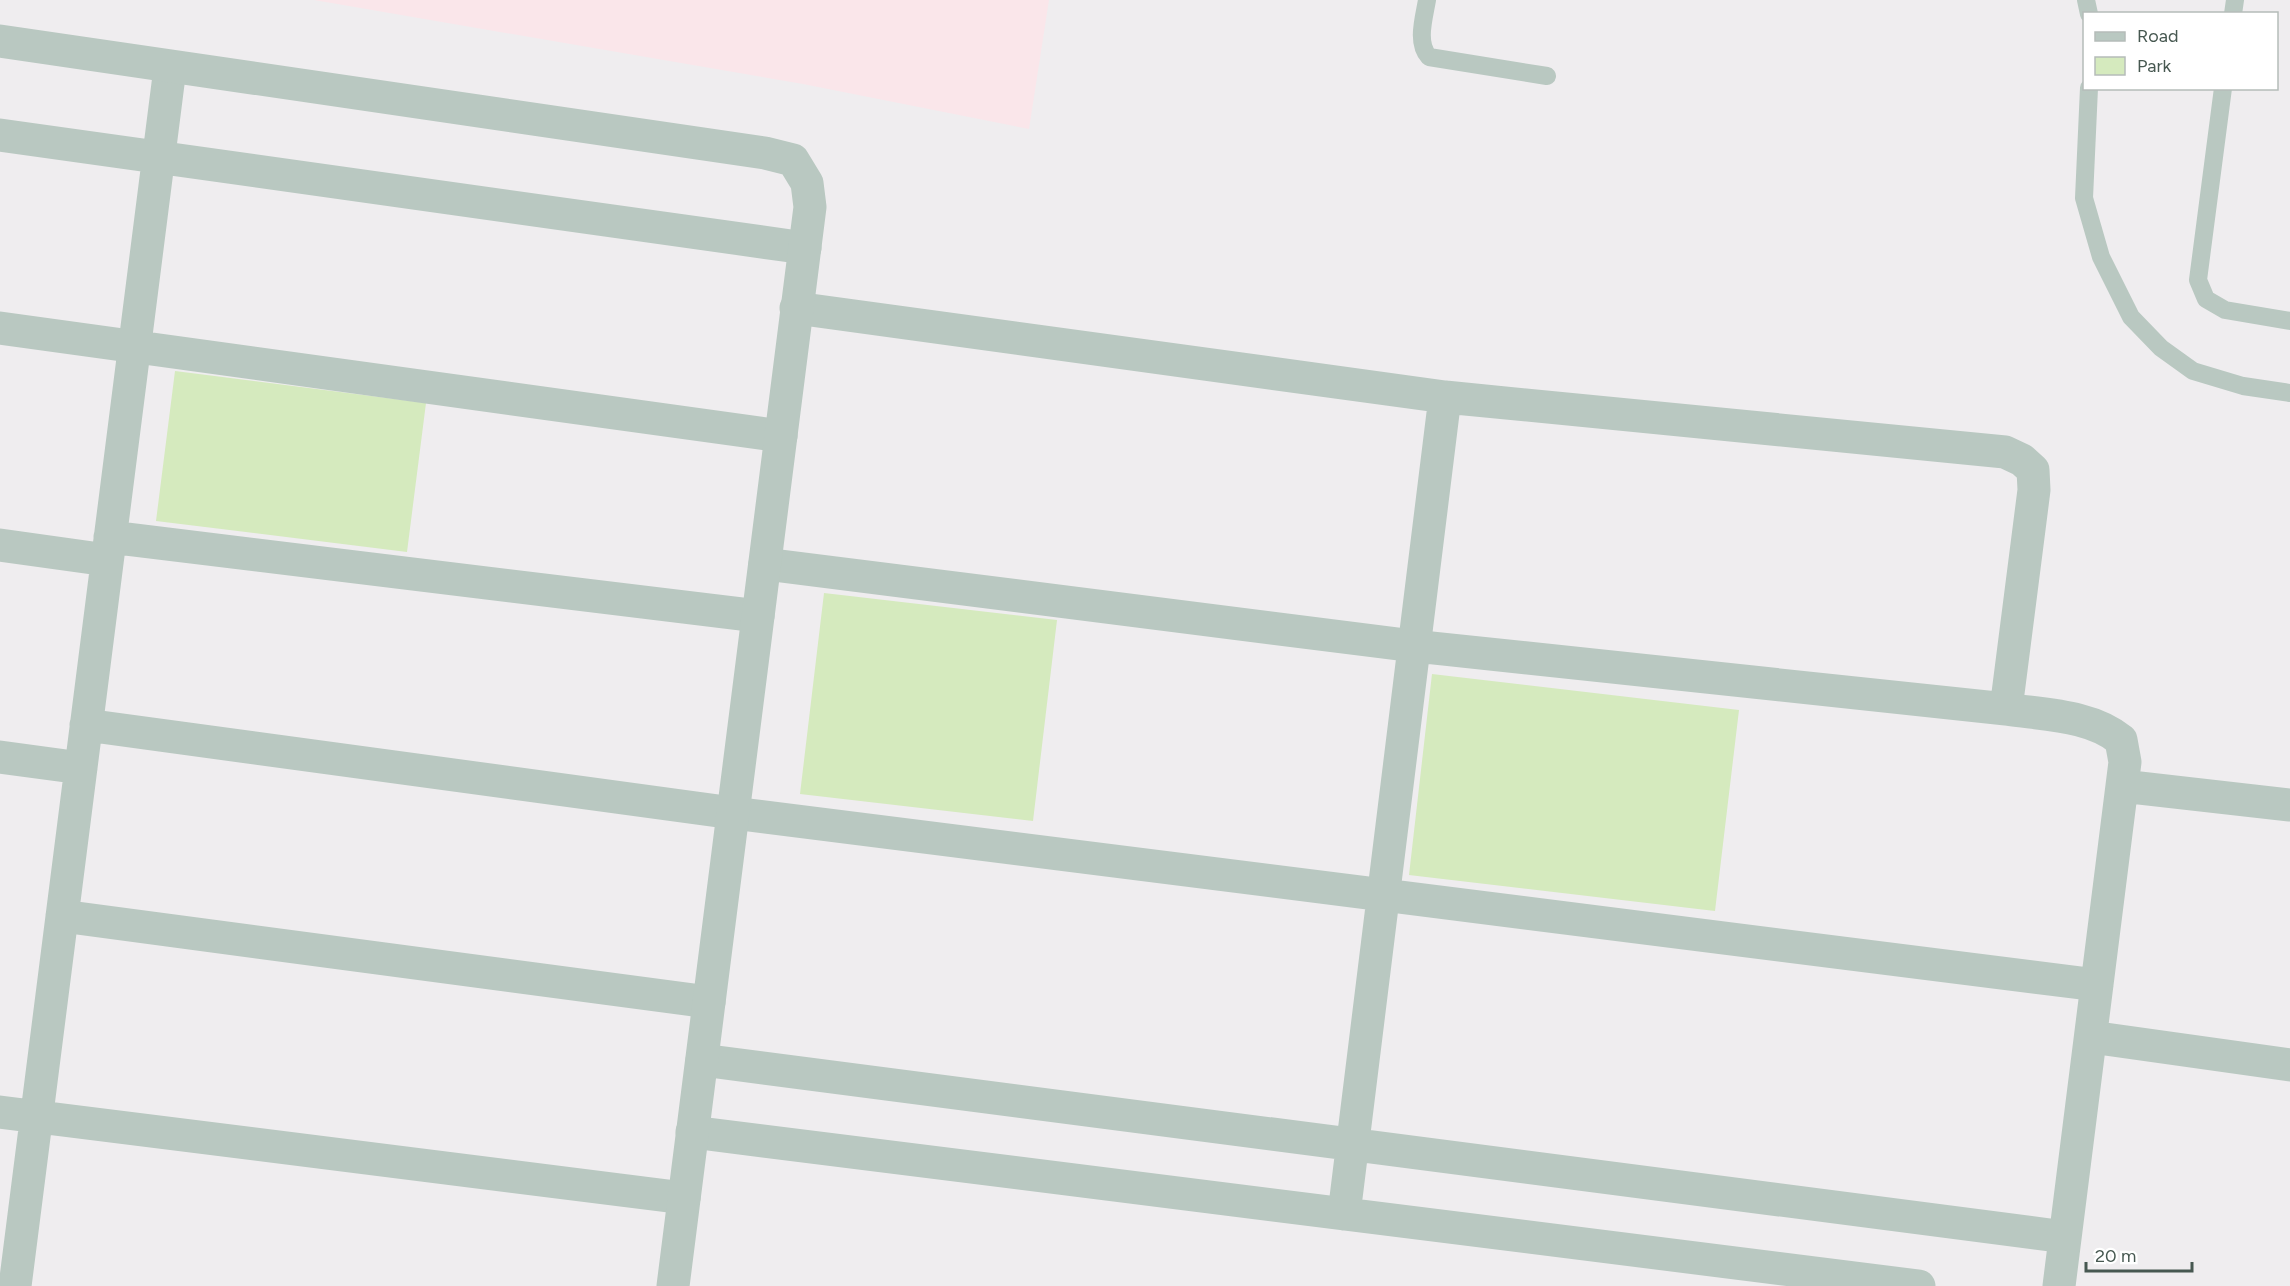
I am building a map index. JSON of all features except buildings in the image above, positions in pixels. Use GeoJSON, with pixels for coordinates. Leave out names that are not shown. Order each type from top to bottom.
{"type":"FeatureCollection","features":[{"type":"Feature","properties":{"kind":"street"},"geometry":{"type":"LineString","coordinates":[[0,41],[170,68],[765,153],[793,160],[807,183],[810,207],[673,1286]]}},
{"type":"Feature","properties":{"kind":"street"},"geometry":{"type":"LineString","coordinates":[[15,1286],[170,68]]}},
{"type":"Feature","properties":{"kind":"street"},"geometry":{"type":"LineString","coordinates":[[0,135],[158,159],[805,248]]}},
{"type":"Feature","properties":{"kind":"street"},"geometry":{"type":"LineString","coordinates":[[796,308],[1445,397],[2005,452],[2022,460],[2033,470],[2034,490],[2006,709]]}},
{"type":"Feature","properties":{"kind":"street"},"geometry":{"type":"LineString","coordinates":[[0,328],[781,436]]}},
{"type":"Feature","properties":{"kind":"street"},"geometry":{"type":"LineString","coordinates":[[1344,1214],[1445,397]]}},
{"type":"Feature","properties":{"kind":"street"},"geometry":{"type":"LineString","coordinates":[[0,545],[108,548],[758,616]]}},
{"type":"Feature","properties":{"kind":"street"},"geometry":{"type":"LineString","coordinates":[[765,564],[1414,646],[2006,709],[2093,723],[2108,729],[2121,740],[2125,762],[2059,1286]]}},
{"type":"Feature","properties":{"kind":"street"},"geometry":{"type":"LineString","coordinates":[[86,725],[733,813],[2097,985]]}},
{"type":"Feature","properties":{"kind":"street"},"geometry":{"type":"LineString","coordinates":[[0,757],[81,768]]}},
{"type":"Feature","properties":{"kind":"street"},"geometry":{"type":"LineString","coordinates":[[2122,786],[2290,806]]}},
{"type":"Feature","properties":{"kind":"street"},"geometry":{"type":"LineString","coordinates":[[62,916],[709,1002]]}},
{"type":"Feature","properties":{"kind":"street"},"geometry":{"type":"LineString","coordinates":[[2091,1037],[2290,1065]]}},
{"type":"Feature","properties":{"kind":"street"},"geometry":{"type":"LineString","coordinates":[[702,1060],[2065,1237]]}},
{"type":"Feature","properties":{"kind":"street"},"geometry":{"type":"LineString","coordinates":[[0,1112],[684,1198]]}},
{"type":"Feature","properties":{"kind":"street"},"geometry":{"type":"LineString","coordinates":[[692,1132],[1919,1286]]}},
{"type":"Feature","properties":{"kind":"lane"},"geometry":{"type":"LineString","coordinates":[[1427,0],[1422,38],[1423,51],[1429,57],[1547,76]]}},
{"type":"Feature","properties":{"kind":"lane"},"geometry":{"type":"LineString","coordinates":[[2089,90],[2084,198],[2101,257],[2131,317],[2161,348],[2193,371],[2243,386],[2290,393]]}},
{"type":"Feature","properties":{"kind":"lane"},"geometry":{"type":"LineString","coordinates":[[2223,90],[2198,280],[2206,299],[2225,310],[2290,321]]}},
{"type":"Feature","properties":{"kind":"shaded area"},"geometry":{"type":"Polygon","coordinates":[[[314,0],[1049,0],[1029,129],[803,84],[314,0]]]}},
{"type":"Feature","properties":{"kind":"green space"},"geometry":{"type":"Polygon","coordinates":[[[175,371],[426,403],[407,552],[156,521],[175,371]]]}},
{"type":"Feature","properties":{"kind":"green space"},"geometry":{"type":"Polygon","coordinates":[[[824,593],[1057,620],[1033,821],[800,794],[824,593]]]}},
{"type":"Feature","properties":{"kind":"green space"},"geometry":{"type":"Polygon","coordinates":[[[1432,674],[1739,710],[1715,911],[1409,875],[1432,674]]]}}]}
